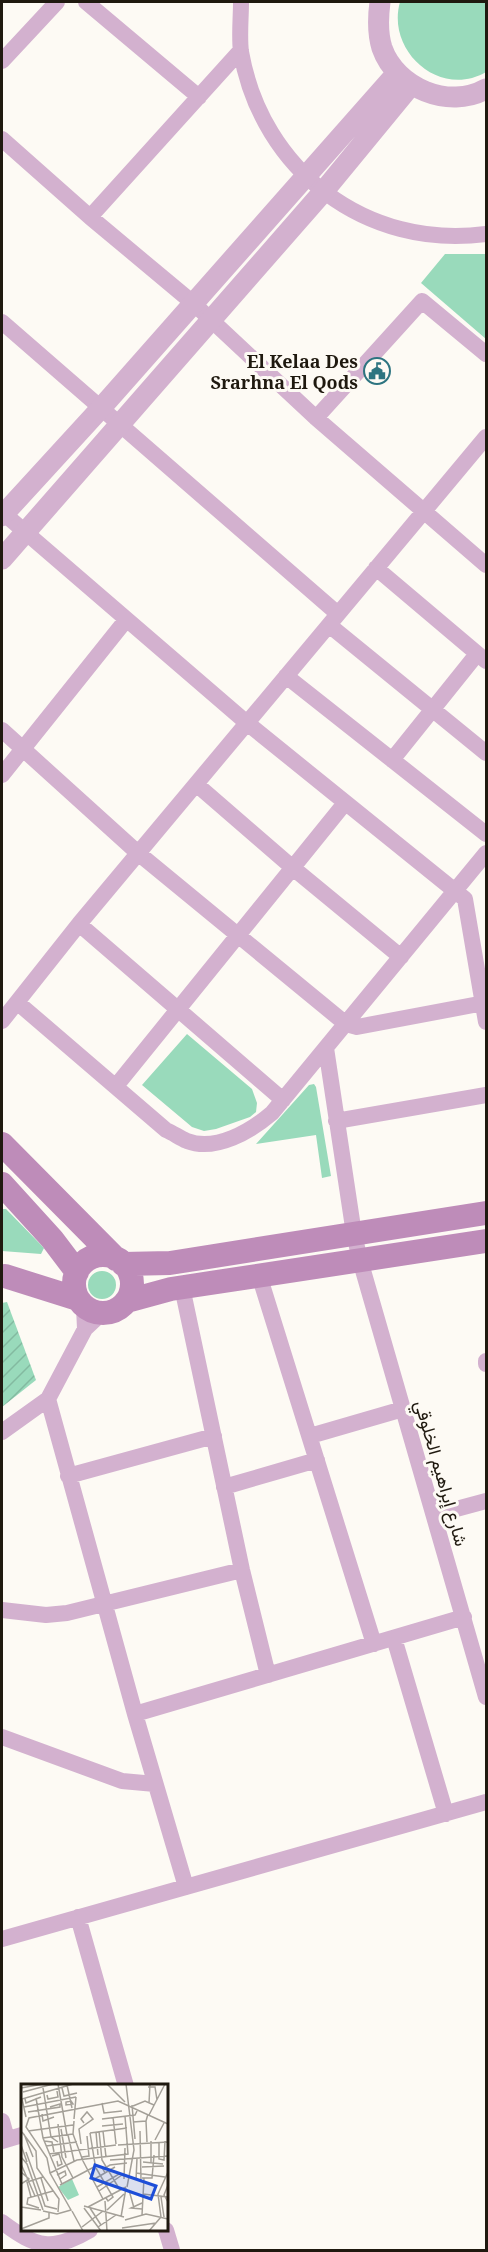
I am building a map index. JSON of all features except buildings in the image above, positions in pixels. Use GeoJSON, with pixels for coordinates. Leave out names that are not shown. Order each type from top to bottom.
{"type":"FeatureCollection","features":[{"type":"Feature","properties":{"kind":"main road"},"geometry":{"type":"LineString","coordinates":[[2,1144],[120,1261],[131,1277],[132,1286],[127,1301],[120,1308],[87,1312],[3,1276]]}},
{"type":"Feature","properties":{"kind":"main road"},"geometry":{"type":"LineString","coordinates":[[2,1184],[52,1239],[76,1273]]}},
{"type":"Feature","properties":{"kind":"main road"},"geometry":{"type":"LineString","coordinates":[[87,1312],[75,1292],[76,1273],[82,1264],[98,1256],[120,1261],[170,1263],[486,1213]]}},
{"type":"Feature","properties":{"kind":"main road"},"geometry":{"type":"LineString","coordinates":[[127,1301],[182,1287],[486,1241]]}},
{"type":"Feature","properties":{"kind":"main road"},"geometry":{"type":"LineString","coordinates":[[3,1276],[76,1273]]}},
{"type":"Feature","properties":{"kind":"street"},"geometry":{"type":"LineString","coordinates":[[2,61],[57,2]]}},
{"type":"Feature","properties":{"kind":"street"},"geometry":{"type":"LineString","coordinates":[[87,2],[199,97]]}},
{"type":"Feature","properties":{"kind":"street"},"geometry":{"type":"LineString","coordinates":[[241,2],[241,50],[253,97],[275,140],[306,177],[323,192],[365,217],[412,233],[461,237],[486,234]]}},
{"type":"Feature","properties":{"kind":"street"},"geometry":{"type":"LineString","coordinates":[[381,2],[377,21],[382,48],[404,79],[442,97],[475,95],[486,89]]}},
{"type":"Feature","properties":{"kind":"street"},"geometry":{"type":"LineString","coordinates":[[90,217],[241,50]]}},
{"type":"Feature","properties":{"kind":"street"},"geometry":{"type":"LineString","coordinates":[[404,79],[306,177],[101,408],[2,514],[26,532],[247,723],[465,899],[486,1022]]}},
{"type":"Feature","properties":{"kind":"street"},"geometry":{"type":"LineString","coordinates":[[2,559],[323,192],[404,79]]}},
{"type":"Feature","properties":{"kind":"street"},"geometry":{"type":"LineString","coordinates":[[2,139],[192,303],[316,418],[486,565]]}},
{"type":"Feature","properties":{"kind":"street"},"geometry":{"type":"LineString","coordinates":[[316,418],[422,301],[486,354]]}},
{"type":"Feature","properties":{"kind":"street"},"geometry":{"type":"LineString","coordinates":[[2,322],[120,424],[433,710],[486,753]]}},
{"type":"Feature","properties":{"kind":"street"},"geometry":{"type":"LineString","coordinates":[[2,1022],[79,924],[423,512],[480,457],[486,437]]}},
{"type":"Feature","properties":{"kind":"street"},"geometry":{"type":"LineString","coordinates":[[376,568],[482,658],[433,710],[392,760]]}},
{"type":"Feature","properties":{"kind":"street"},"geometry":{"type":"LineString","coordinates":[[2,775],[126,620]]}},
{"type":"Feature","properties":{"kind":"street"},"geometry":{"type":"LineString","coordinates":[[286,676],[486,834]]}},
{"type":"Feature","properties":{"kind":"street"},"geometry":{"type":"LineString","coordinates":[[2,730],[138,853],[346,1024],[357,1027],[484,1003]]}},
{"type":"Feature","properties":{"kind":"street"},"geometry":{"type":"LineString","coordinates":[[196,784],[401,957]]}},
{"type":"Feature","properties":{"kind":"street"},"geometry":{"type":"LineString","coordinates":[[116,1086],[345,803]]}},
{"type":"Feature","properties":{"kind":"street"},"geometry":{"type":"LineString","coordinates":[[18,1003],[166,1130],[188,1141],[201,1143],[234,1137],[255,1128],[284,1100],[486,853]]}},
{"type":"Feature","properties":{"kind":"street"},"geometry":{"type":"LineString","coordinates":[[79,924],[284,1100]]}},
{"type":"Feature","properties":{"kind":"street","name":"شارع إبراهيم الخلوقي"},"geometry":{"type":"LineString","coordinates":[[326,1047],[354,1234],[360,1260],[486,1696]]}},
{"type":"Feature","properties":{"kind":"street"},"geometry":{"type":"LineString","coordinates":[[336,1121],[486,1095]]}},
{"type":"Feature","properties":{"kind":"street"},"geometry":{"type":"LineString","coordinates":[[259,1275],[374,1644]]}},
{"type":"Feature","properties":{"kind":"street"},"geometry":{"type":"LineString","coordinates":[[182,1287],[242,1570],[268,1675]]}},
{"type":"Feature","properties":{"kind":"street"},"geometry":{"type":"LineString","coordinates":[[2,1432],[48,1399],[87,1312]]}},
{"type":"Feature","properties":{"kind":"street"},"geometry":{"type":"LineString","coordinates":[[48,1399],[135,1714],[186,1887]]}},
{"type":"Feature","properties":{"kind":"street"},"geometry":{"type":"LineString","coordinates":[[310,1436],[403,1409]]}},
{"type":"Feature","properties":{"kind":"street"},"geometry":{"type":"LineString","coordinates":[[68,1476],[214,1436]]}},
{"type":"Feature","properties":{"kind":"street"},"geometry":{"type":"LineString","coordinates":[[224,1487],[317,1461]]}},
{"type":"Feature","properties":{"kind":"street"},"geometry":{"type":"LineString","coordinates":[[434,1515],[486,1501]]}},
{"type":"Feature","properties":{"kind":"street"},"geometry":{"type":"LineString","coordinates":[[2,1610],[46,1615],[67,1613],[242,1570]]}},
{"type":"Feature","properties":{"kind":"street"},"geometry":{"type":"LineString","coordinates":[[135,1714],[464,1617]]}},
{"type":"Feature","properties":{"kind":"street"},"geometry":{"type":"LineString","coordinates":[[394,1638],[447,1814]]}},
{"type":"Feature","properties":{"kind":"street"},"geometry":{"type":"LineString","coordinates":[[2,1737],[122,1781],[155,1784]]}},
{"type":"Feature","properties":{"kind":"street"},"geometry":{"type":"LineString","coordinates":[[2,1939],[486,1802]]}},
{"type":"Feature","properties":{"kind":"street"},"geometry":{"type":"LineString","coordinates":[[78,1917],[126,2084]]}},
{"type":"Feature","properties":{"kind":"street"},"geometry":{"type":"LineString","coordinates":[[2,2121],[10,2138]]}},
{"type":"Feature","properties":{"kind":"street"},"geometry":{"type":"LineString","coordinates":[[2,2222],[43,2246],[65,2248],[87,2231]]}},
{"type":"Feature","properties":{"kind":"street"},"geometry":{"type":"LineString","coordinates":[[167,2231],[172,2250]]}},
{"type":"Feature","properties":{"kind":"green space"},"geometry":{"type":"Polygon","coordinates":[[[400,2],[486,2],[486,72],[469,79],[451,79],[435,75],[420,66],[409,53],[401,37],[398,20],[400,2]]]}},
{"type":"Feature","properties":{"kind":"green space"},"geometry":{"type":"Polygon","coordinates":[[[445,254],[486,254],[486,339],[421,283],[445,254]]]}},
{"type":"Feature","properties":{"kind":"green space"},"geometry":{"type":"Polygon","coordinates":[[[187,1034],[252,1089],[257,1103],[256,1112],[250,1117],[204,1131],[192,1127],[142,1085],[187,1034]]]}},
{"type":"Feature","properties":{"kind":"green space"},"geometry":{"type":"Polygon","coordinates":[[[314,1084],[331,1176],[322,1178],[316,1135],[256,1144],[309,1085],[314,1084]]]}},
{"type":"Feature","properties":{"kind":"green space"},"geometry":{"type":"Polygon","coordinates":[[[2,1209],[6,1209],[44,1248],[41,1254],[2,1251],[2,1209]]]}},
{"type":"Feature","properties":{"kind":"green space"},"geometry":{"type":"Polygon","coordinates":[[[102,1271],[112,1275],[116,1285],[112,1295],[102,1299],[92,1295],[88,1285],[92,1275],[102,1271]]]}},
{"type":"Feature","properties":{"kind":"green space"},"geometry":{"type":"Polygon","coordinates":[[[7,1302],[36,1380],[2,1407],[2,1303],[7,1302]]]}},
{"type":"Feature","properties":{"kind":"place","name":"El Kelaa Des Srarhna El Qods"},"geometry":{"type":"Point","coordinates":[377,371]}}]}
